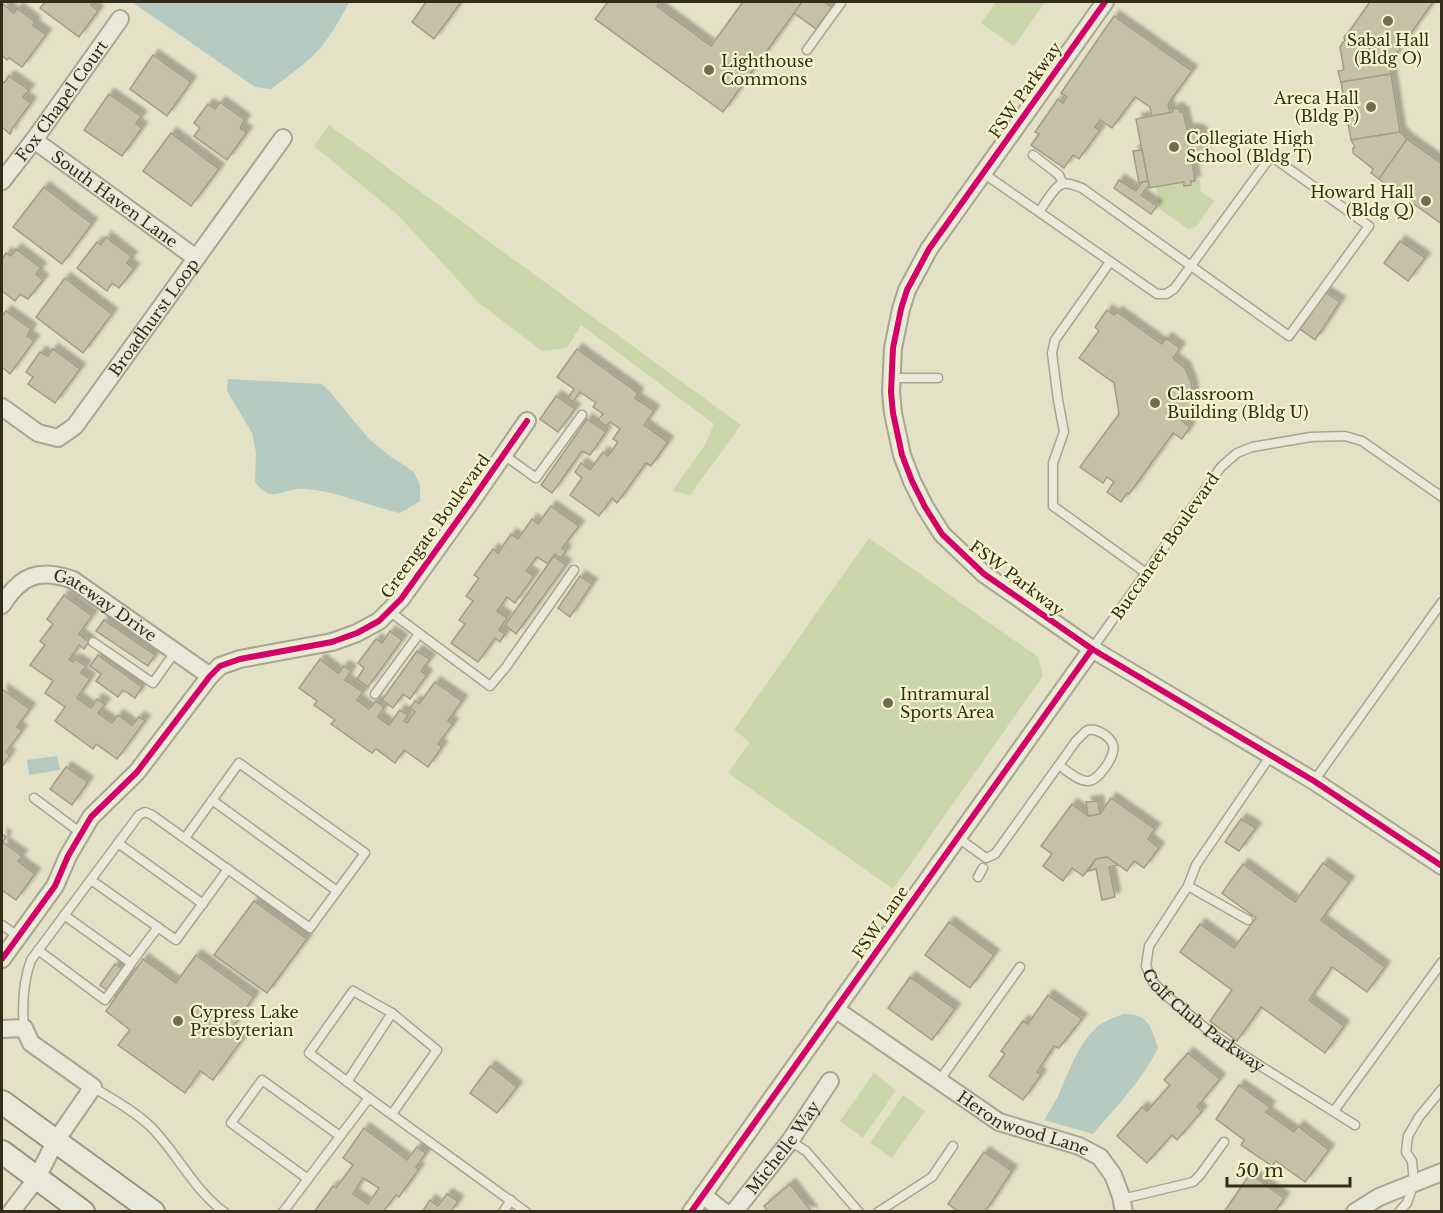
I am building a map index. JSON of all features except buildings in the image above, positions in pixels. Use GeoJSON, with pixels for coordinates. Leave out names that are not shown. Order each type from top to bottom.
{"type":"FeatureCollection","features":[{"type":"Feature","properties":{"kind":"main road"},"geometry":{"type":"LineString","coordinates":[[2,1102],[153,1212]]}},
{"type":"Feature","properties":{"kind":"main road"},"geometry":{"type":"LineString","coordinates":[[2,1152],[83,1212]]}},
{"type":"Feature","properties":{"kind":"street","name":"FSW Parkway"},"geometry":{"type":"LineString","coordinates":[[1105,2],[929,249],[908,290],[892,348],[891,378],[893,413],[902,455],[912,482],[942,534],[984,574],[1092,649],[1314,781],[1442,866]]}},
{"type":"Feature","properties":{"kind":"street","name":"Fox Chapel Court"},"geometry":{"type":"LineString","coordinates":[[2,178],[34,140],[120,19]]}},
{"type":"Feature","properties":{"kind":"street","name":"Broadhurst Loop"},"geometry":{"type":"LineString","coordinates":[[2,407],[38,433],[58,438],[75,426],[283,138]]}},
{"type":"Feature","properties":{"kind":"street","name":"South Haven Lane"},"geometry":{"type":"LineString","coordinates":[[34,140],[196,258]]}},
{"type":"Feature","properties":{"kind":"street","name":"Greengate Boulevard"},"geometry":{"type":"LineString","coordinates":[[2,959],[55,886],[68,856],[91,817],[137,771],[210,676],[220,666],[240,659],[332,642],[357,633],[379,621],[401,599],[527,421]]}},
{"type":"Feature","properties":{"kind":"street","name":"Gateway Drive"},"geometry":{"type":"LineString","coordinates":[[2,605],[12,590],[22,581],[46,573],[59,575],[73,580],[210,676]]}},
{"type":"Feature","properties":{"kind":"street","name":"FSW Lane"},"geometry":{"type":"LineString","coordinates":[[691,1212],[1092,649]]}},
{"type":"Feature","properties":{"kind":"street","name":"Heronwood Lane"},"geometry":{"type":"LineString","coordinates":[[835,1009],[999,1122],[1079,1146],[1100,1157],[1113,1175],[1123,1205]]}},
{"type":"Feature","properties":{"kind":"street"},"geometry":{"type":"LineString","coordinates":[[2,1029],[24,1028],[31,1043],[93,1087],[55,1142],[37,1178],[11,1212]]}},
{"type":"Feature","properties":{"kind":"street","name":"Michelle Way"},"geometry":{"type":"LineString","coordinates":[[734,1212],[790,1141],[830,1081]]}},
{"type":"Feature","properties":{"kind":"street"},"geometry":{"type":"LineString","coordinates":[[1354,1212],[1379,1197],[1442,1172]]}},
{"type":"Feature","properties":{"kind":"street"},"geometry":{"type":"LineString","coordinates":[[703,1195],[724,1212]]}},
{"type":"Feature","properties":{"kind":"lane"},"geometry":{"type":"LineString","coordinates":[[807,50],[842,3]]}},
{"type":"Feature","properties":{"kind":"lane"},"geometry":{"type":"LineString","coordinates":[[1033,155],[1059,175],[1063,184]]}},
{"type":"Feature","properties":{"kind":"lane"},"geometry":{"type":"LineString","coordinates":[[983,173],[1110,262],[1157,294],[1166,294],[1174,289],[1191,266],[1271,156],[1369,226],[1289,336],[1191,266],[1082,188],[1072,184],[1063,184],[1056,189],[1039,212]]}},
{"type":"Feature","properties":{"kind":"lane"},"geometry":{"type":"LineString","coordinates":[[1110,262],[1055,340],[1052,353],[1064,432],[1053,462],[1053,506],[1146,573]]}},
{"type":"Feature","properties":{"kind":"lane"},"geometry":{"type":"LineString","coordinates":[[891,378],[938,378]]}},
{"type":"Feature","properties":{"kind":"lane"},"geometry":{"type":"LineString","coordinates":[[504,455],[536,478],[582,415]]}},
{"type":"Feature","properties":{"kind":"lane","name":"Buccaneer Boulevard"},"geometry":{"type":"LineString","coordinates":[[1092,649],[1221,467],[1237,453],[1252,447],[1311,436],[1345,436],[1362,441],[1442,497]]}},
{"type":"Feature","properties":{"kind":"lane"},"geometry":{"type":"LineString","coordinates":[[389,611],[490,686],[506,667],[574,570]]}},
{"type":"Feature","properties":{"kind":"lane"},"geometry":{"type":"LineString","coordinates":[[1314,781],[1442,602]]}},
{"type":"Feature","properties":{"kind":"lane"},"geometry":{"type":"LineString","coordinates":[[375,694],[419,634]]}},
{"type":"Feature","properties":{"kind":"lane"},"geometry":{"type":"LineString","coordinates":[[93,642],[153,683],[175,652]]}},
{"type":"Feature","properties":{"kind":"lane"},"geometry":{"type":"LineString","coordinates":[[957,837],[986,858],[995,854],[1076,741],[1087,731],[1092,730],[1109,739],[1113,745],[1112,758],[1095,780],[1087,782],[1059,765]]}},
{"type":"Feature","properties":{"kind":"lane","name":"Golf Club Parkway"},"geometry":{"type":"LineString","coordinates":[[1271,755],[1196,865],[1188,886],[1149,946],[1146,966],[1153,982],[1214,1035],[1355,1125]]}},
{"type":"Feature","properties":{"kind":"lane"},"geometry":{"type":"LineString","coordinates":[[24,1028],[25,986],[31,960],[139,815],[145,812],[152,815],[310,928],[365,853],[239,763],[185,838]]}},
{"type":"Feature","properties":{"kind":"lane"},"geometry":{"type":"LineString","coordinates":[[34,798],[81,833]]}},
{"type":"Feature","properties":{"kind":"lane"},"geometry":{"type":"LineString","coordinates":[[212,800],[337,891]]}},
{"type":"Feature","properties":{"kind":"lane"},"geometry":{"type":"LineString","coordinates":[[118,843],[202,904]]}},
{"type":"Feature","properties":{"kind":"lane"},"geometry":{"type":"LineString","coordinates":[[978,877],[983,868]]}},
{"type":"Feature","properties":{"kind":"lane"},"geometry":{"type":"LineString","coordinates":[[91,880],[176,940],[228,869]]}},
{"type":"Feature","properties":{"kind":"lane"},"geometry":{"type":"LineString","coordinates":[[1188,886],[1248,920]]}},
{"type":"Feature","properties":{"kind":"lane"},"geometry":{"type":"LineString","coordinates":[[64,915],[131,963]]}},
{"type":"Feature","properties":{"kind":"lane"},"geometry":{"type":"LineString","coordinates":[[2,925],[18,936]]}},
{"type":"Feature","properties":{"kind":"lane"},"geometry":{"type":"LineString","coordinates":[[38,950],[105,1000],[158,927]]}},
{"type":"Feature","properties":{"kind":"lane"},"geometry":{"type":"LineString","coordinates":[[1334,1111],[1442,962]]}},
{"type":"Feature","properties":{"kind":"lane","name":"Heronwood Lane"},"geometry":{"type":"LineString","coordinates":[[939,1081],[1020,967]]}},
{"type":"Feature","properties":{"kind":"lane"},"geometry":{"type":"LineString","coordinates":[[392,1114],[437,1050],[392,1013],[353,991],[309,1053],[347,1082],[526,1212]]}},
{"type":"Feature","properties":{"kind":"lane"},"geometry":{"type":"LineString","coordinates":[[347,1082],[392,1013]]}},
{"type":"Feature","properties":{"kind":"lane"},"geometry":{"type":"LineString","coordinates":[[308,1179],[231,1123],[262,1080],[340,1136]]}},
{"type":"Feature","properties":{"kind":"lane"},"geometry":{"type":"LineString","coordinates":[[93,1087],[150,1125],[206,1196],[224,1212]]}},
{"type":"Feature","properties":{"kind":"lane"},"geometry":{"type":"LineString","coordinates":[[1399,1212],[1407,1203],[1414,1183],[1412,1161],[1406,1152],[1408,1136],[1419,1117],[1442,1089]]}},
{"type":"Feature","properties":{"kind":"lane"},"geometry":{"type":"LineString","coordinates":[[283,1212],[369,1098]]}},
{"type":"Feature","properties":{"kind":"lane"},"geometry":{"type":"LineString","coordinates":[[790,1141],[806,1151],[859,1212]]}},
{"type":"Feature","properties":{"kind":"lane","name":"Heronwood Lane"},"geometry":{"type":"LineString","coordinates":[[1123,1205],[1193,1182],[1224,1142]]}},
{"type":"Feature","properties":{"kind":"lane"},"geometry":{"type":"LineString","coordinates":[[878,1212],[932,1177],[953,1146]]}},
{"type":"Feature","properties":{"kind":"lane"},"geometry":{"type":"LineString","coordinates":[[503,1212],[511,1200]]}},
{"type":"Feature","properties":{"kind":"green space"},"geometry":{"type":"Polygon","coordinates":[[[996,2],[1045,2],[1014,46],[981,23],[996,2]]]}},
{"type":"Feature","properties":{"kind":"green space"},"geometry":{"type":"Polygon","coordinates":[[[329,125],[741,425],[690,495],[672,491],[705,445],[714,424],[581,325],[567,348],[542,351],[479,303],[398,215],[314,146],[329,125]]]}},
{"type":"Feature","properties":{"kind":"green space"},"geometry":{"type":"Polygon","coordinates":[[[1200,180],[1199,190],[1214,201],[1197,226],[1188,229],[1160,209],[1156,187],[1184,182],[1185,186],[1191,185],[1191,181],[1200,180]]]}},
{"type":"Feature","properties":{"kind":"green space","name":"Intramural Sports Area"},"geometry":{"type":"Polygon","coordinates":[[[869,538],[1038,657],[1043,676],[893,889],[728,773],[750,742],[734,730],[869,538]]]}},
{"type":"Feature","properties":{"kind":"green space"},"geometry":{"type":"Polygon","coordinates":[[[874,1073],[896,1090],[863,1138],[840,1121],[874,1073]]]}},
{"type":"Feature","properties":{"kind":"green space"},"geometry":{"type":"Polygon","coordinates":[[[903,1095],[925,1111],[892,1158],[870,1143],[903,1095]]]}},
{"type":"Feature","properties":{"kind":"shaded area"},"geometry":{"type":"Polygon","coordinates":[[[132,2],[349,2],[317,52],[271,89],[255,87],[132,2]]]}},
{"type":"Feature","properties":{"kind":"shaded area"},"geometry":{"type":"Polygon","coordinates":[[[228,379],[322,384],[369,439],[414,472],[420,485],[420,501],[400,513],[317,490],[297,489],[278,494],[268,493],[255,482],[256,452],[252,433],[227,391],[228,379]]]}},
{"type":"Feature","properties":{"kind":"shaded area"},"geometry":{"type":"Polygon","coordinates":[[[57,756],[60,770],[29,775],[27,760],[57,756]]]}},
{"type":"Feature","properties":{"kind":"shaded area"},"geometry":{"type":"Polygon","coordinates":[[[1123,1014],[1132,1014],[1144,1019],[1151,1028],[1158,1048],[1137,1082],[1093,1134],[1044,1120],[1088,1037],[1107,1020],[1123,1014]]]}},
{"type":"Feature","properties":{"kind":"cycle path"},"geometry":{"type":"LineString","coordinates":[[1105,2],[929,249],[907,290],[893,348],[891,392],[902,455],[912,481],[942,534],[984,574],[1092,649],[1314,781],[1442,866]]}},
{"type":"Feature","properties":{"kind":"cycle path"},"geometry":{"type":"LineString","coordinates":[[2,959],[55,886],[68,856],[91,817],[137,772],[210,676],[220,666],[240,659],[332,642],[357,633],[379,621],[401,599],[527,421]]}},
{"type":"Feature","properties":{"kind":"cycle path"},"geometry":{"type":"LineString","coordinates":[[691,1212],[1092,649]]}},
{"type":"Feature","properties":{"kind":"place","name":"Sabal Hall (Bldg O)"},"geometry":{"type":"Point","coordinates":[1388,21]}},
{"type":"Feature","properties":{"kind":"place","name":"Lighthouse Commons"},"geometry":{"type":"Point","coordinates":[709,70]}},
{"type":"Feature","properties":{"kind":"place","name":"Areca Hall (Bldg P)"},"geometry":{"type":"Point","coordinates":[1371,107]}},
{"type":"Feature","properties":{"kind":"place","name":"Collegiate High School (Bldg T)"},"geometry":{"type":"Point","coordinates":[1174,147]}},
{"type":"Feature","properties":{"kind":"place","name":"Howard Hall (Bldg Q)"},"geometry":{"type":"Point","coordinates":[1426,201]}},
{"type":"Feature","properties":{"kind":"place","name":"Classroom Building (Bldg U)"},"geometry":{"type":"Point","coordinates":[1155,403]}},
{"type":"Feature","properties":{"kind":"place","name":"Intramural Sports Area"},"geometry":{"type":"Point","coordinates":[888,703]}},
{"type":"Feature","properties":{"kind":"place","name":"Cypress Lake Presbyterian"},"geometry":{"type":"Point","coordinates":[178,1021]}}]}
